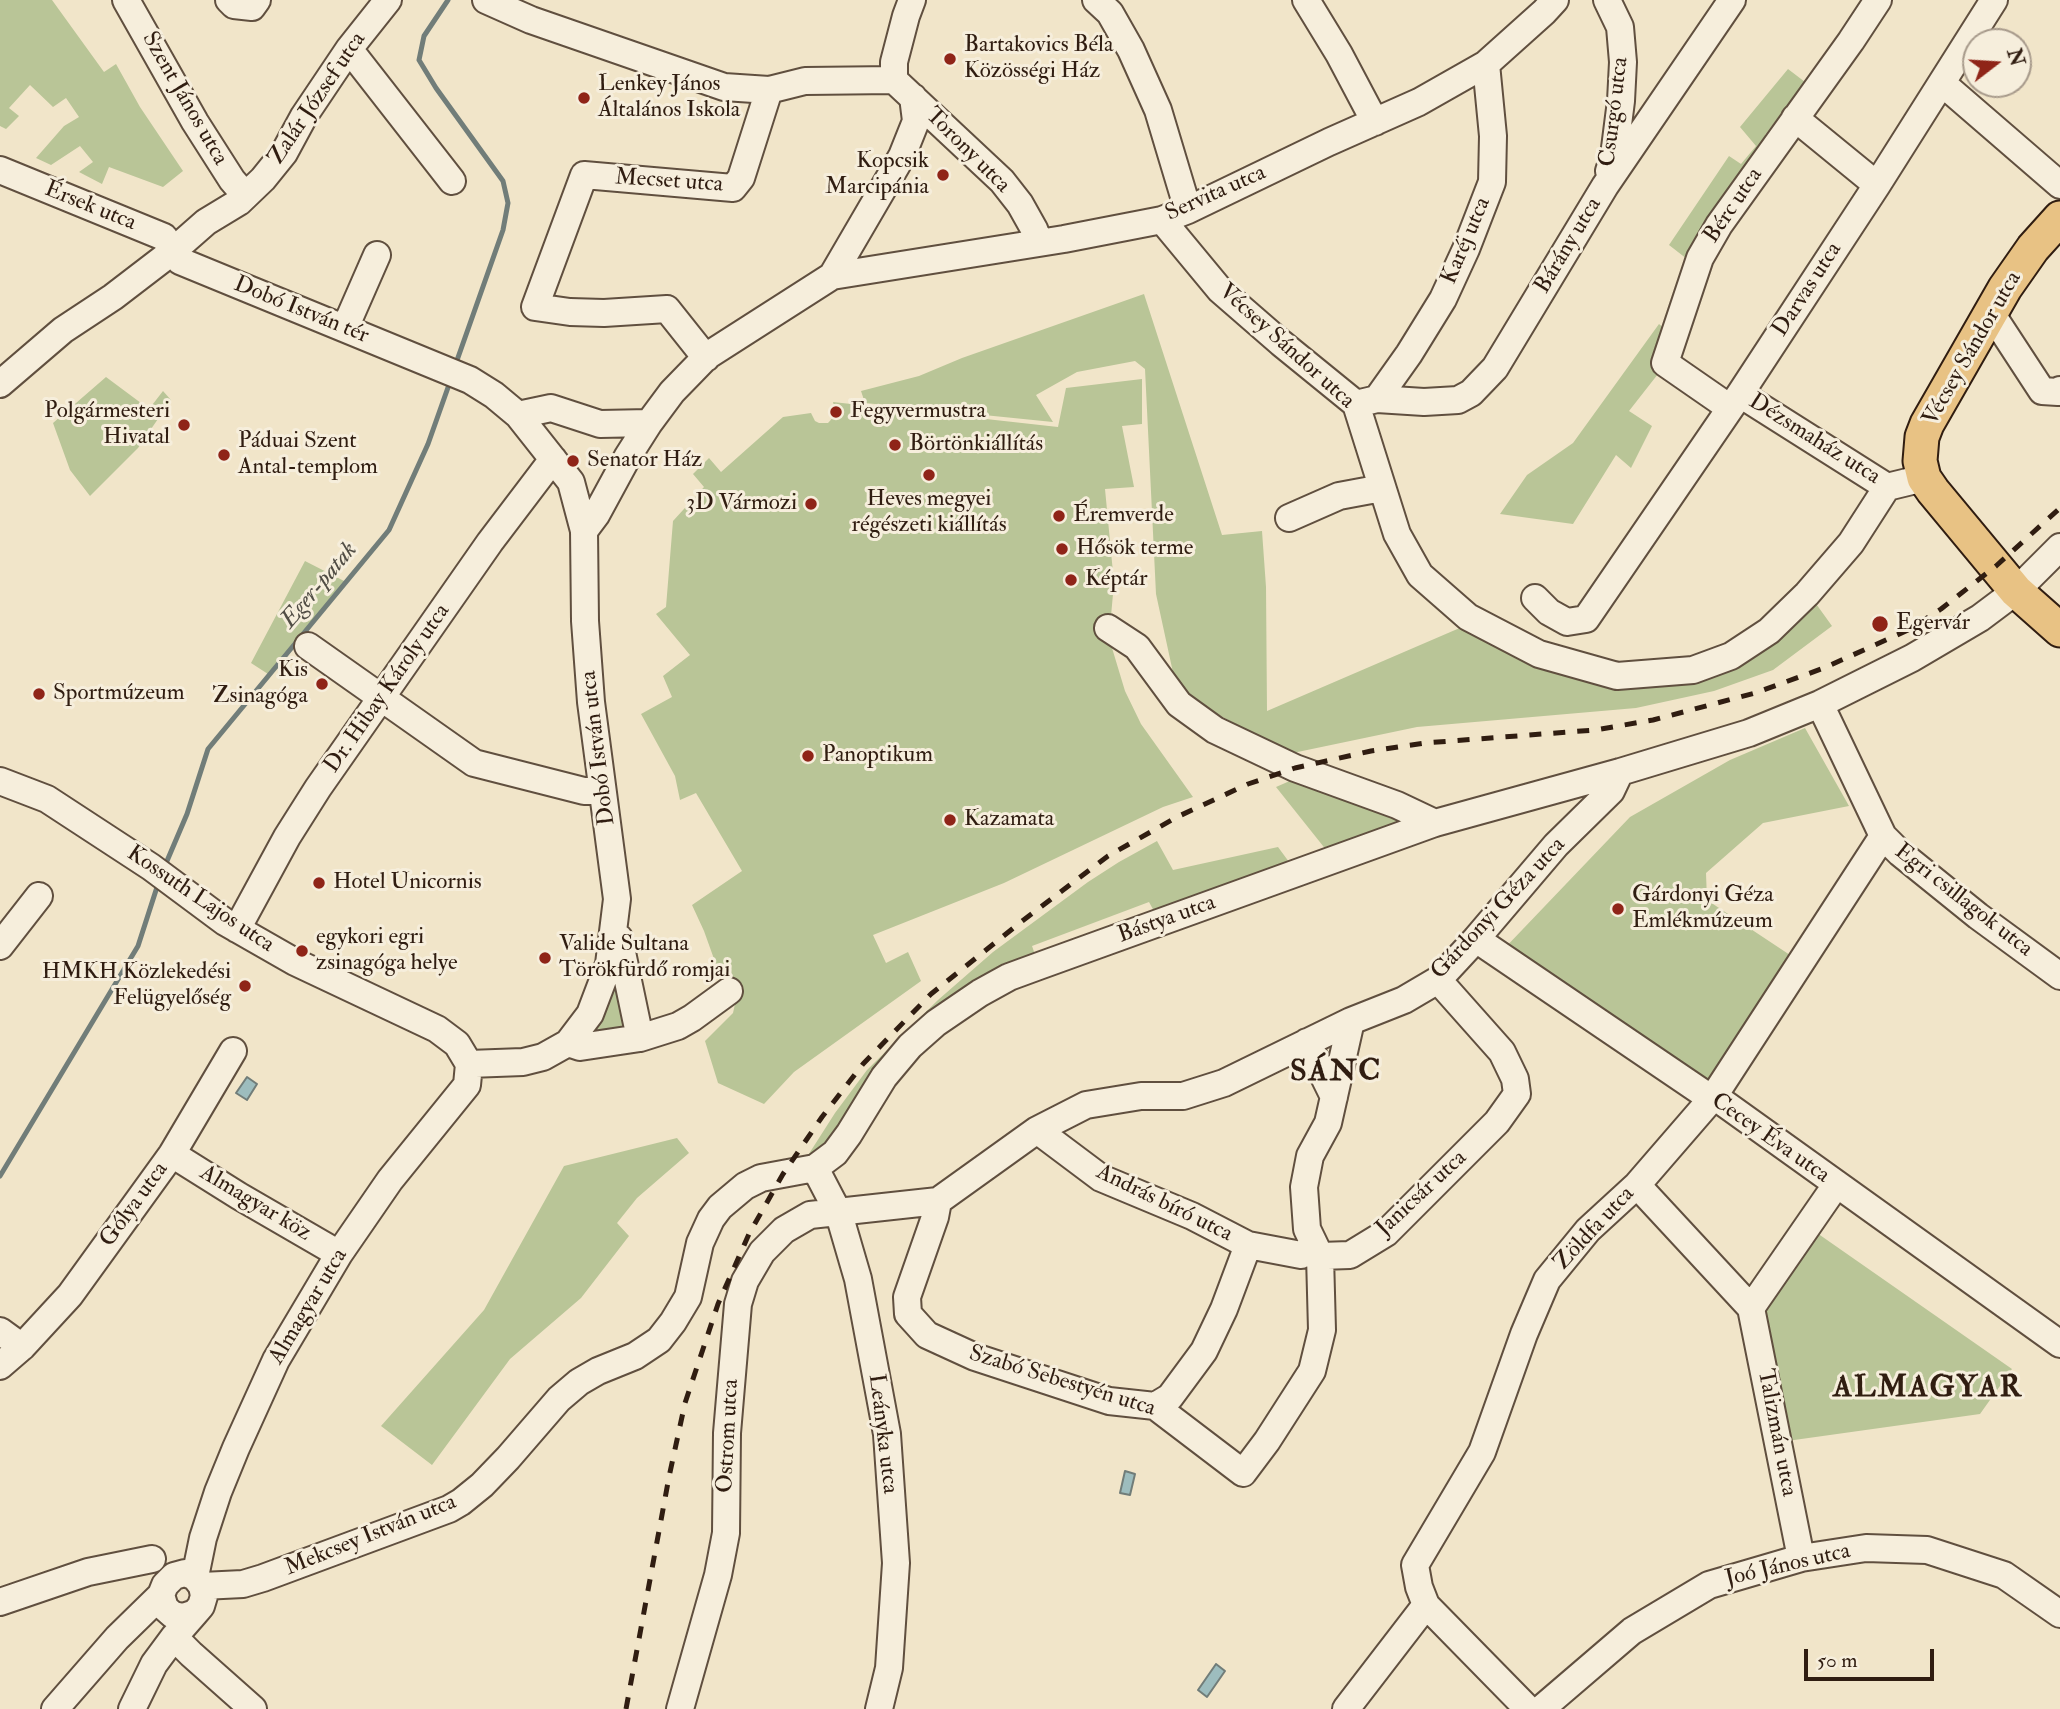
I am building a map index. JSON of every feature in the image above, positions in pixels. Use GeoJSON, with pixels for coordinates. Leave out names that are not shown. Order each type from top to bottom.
{"type":"FeatureCollection","features":[{"type":"Feature","properties":{"kind":"main road","name":"Vécsey Sándor utca"},"geometry":{"type":"LineString","coordinates":[[1924,478],[1920,450],[1927,424],[1991,313],[2033,248],[2060,218]]}},
{"type":"Feature","properties":{"kind":"main road"},"geometry":{"type":"LineString","coordinates":[[1924,478],[2016,591],[2060,630]]}},
{"type":"Feature","properties":{"kind":"street","name":"Szent János utca"},"geometry":{"type":"LineString","coordinates":[[126,0],[195,122],[232,180],[245,195]]}},
{"type":"Feature","properties":{"kind":"street"},"geometry":{"type":"LineString","coordinates":[[229,0],[234,5],[252,7],[257,0]]}},
{"type":"Feature","properties":{"kind":"street","name":"Zalár József utca"},"geometry":{"type":"LineString","coordinates":[[245,195],[263,179],[284,153],[304,116],[349,49],[388,0]]}},
{"type":"Feature","properties":{"kind":"street"},"geometry":{"type":"LineString","coordinates":[[486,0],[531,20],[724,87],[769,90],[805,81],[903,89]]}},
{"type":"Feature","properties":{"kind":"street"},"geometry":{"type":"LineString","coordinates":[[584,531],[596,515],[628,456],[672,392],[706,358],[832,276],[902,156],[916,121],[894,62],[912,0]]}},
{"type":"Feature","properties":{"kind":"street"},"geometry":{"type":"LineString","coordinates":[[1096,0],[1110,13],[1137,62],[1158,110],[1188,210]]}},
{"type":"Feature","properties":{"kind":"street"},"geometry":{"type":"LineString","coordinates":[[1306,0],[1339,54],[1375,122]]}},
{"type":"Feature","properties":{"kind":"street","name":"Servita utca"},"geometry":{"type":"LineString","coordinates":[[832,276],[1064,239],[1162,220],[1419,102],[1486,64],[1555,0]]}},
{"type":"Feature","properties":{"kind":"street","name":"Csurgó utca"},"geometry":{"type":"LineString","coordinates":[[1605,186],[1614,156],[1623,62],[1619,27],[1607,0]]}},
{"type":"Feature","properties":{"kind":"street","name":"Bárány utca"},"geometry":{"type":"LineString","coordinates":[[1366,402],[1458,400],[1471,393],[1495,368],[1605,186],[1732,0]]}},
{"type":"Feature","properties":{"kind":"street","name":"Bérc utca"},"geometry":{"type":"LineString","coordinates":[[1735,401],[1664,363],[1700,258],[1719,225],[1878,0]]}},
{"type":"Feature","properties":{"kind":"street","name":"Darvas utca"},"geometry":{"type":"LineString","coordinates":[[1535,598],[1567,622],[1586,619],[1735,401],[1994,0]]}},
{"type":"Feature","properties":{"kind":"street"},"geometry":{"type":"LineString","coordinates":[[349,49],[452,181]]}},
{"type":"Feature","properties":{"kind":"street","name":"Karéj utca"},"geometry":{"type":"LineString","coordinates":[[1366,402],[1409,354],[1443,299],[1492,182],[1493,136],[1486,64]]}},
{"type":"Feature","properties":{"kind":"street"},"geometry":{"type":"LineString","coordinates":[[1942,83],[2060,185]]}},
{"type":"Feature","properties":{"kind":"street","name":"Torony utca"},"geometry":{"type":"LineString","coordinates":[[903,89],[1002,181],[1020,204],[1039,242]]}},
{"type":"Feature","properties":{"kind":"street","name":"Mecset utca"},"geometry":{"type":"LineString","coordinates":[[706,358],[667,309],[604,313],[536,307],[584,175],[733,188],[741,178],[769,90]]}},
{"type":"Feature","properties":{"kind":"street"},"geometry":{"type":"LineString","coordinates":[[1795,118],[1877,185]]}},
{"type":"Feature","properties":{"kind":"street","name":"Érsek utca"},"geometry":{"type":"LineString","coordinates":[[0,170],[164,237],[173,251]]}},
{"type":"Feature","properties":{"kind":"street"},"geometry":{"type":"LineString","coordinates":[[4,378],[63,330],[113,297],[206,222],[239,202],[245,195]]}},
{"type":"Feature","properties":{"kind":"street","name":"Vécsey Sándor utca"},"geometry":{"type":"LineString","coordinates":[[1162,220],[1220,290],[1281,343],[1366,402],[1382,488],[1397,534],[1420,575],[1468,617],[1539,653],[1617,676],[1693,670],[1731,656],[1769,631],[1807,594],[1851,543],[1888,487]]}},
{"type":"Feature","properties":{"kind":"street","name":"Dobó István tér"},"geometry":{"type":"LineString","coordinates":[[173,251],[180,261],[470,380],[494,394],[518,415]]}},
{"type":"Feature","properties":{"kind":"street"},"geometry":{"type":"LineString","coordinates":[[345,328],[377,255]]}},
{"type":"Feature","properties":{"kind":"street"},"geometry":{"type":"LineString","coordinates":[[1991,313],[2042,391],[2060,390]]}},
{"type":"Feature","properties":{"kind":"street","name":"Dézsmaház utca"},"geometry":{"type":"LineString","coordinates":[[1735,401],[1888,487]]}},
{"type":"Feature","properties":{"kind":"street"},"geometry":{"type":"LineString","coordinates":[[518,415],[551,408],[600,424],[649,423]]}},
{"type":"Feature","properties":{"kind":"street","name":"Dobó István utca"},"geometry":{"type":"LineString","coordinates":[[518,415],[571,482],[584,531],[593,791],[617,899],[609,964],[590,1014],[568,1043]]}},
{"type":"Feature","properties":{"kind":"street","name":"Dr. Hibay Károly utca"},"geometry":{"type":"LineString","coordinates":[[237,929],[287,837],[318,788],[490,542],[553,459]]}},
{"type":"Feature","properties":{"kind":"street"},"geometry":{"type":"LineString","coordinates":[[1888,487],[1924,478]]}},
{"type":"Feature","properties":{"kind":"street"},"geometry":{"type":"LineString","coordinates":[[1289,518],[1339,496],[1382,488]]}},
{"type":"Feature","properties":{"kind":"street"},"geometry":{"type":"LineString","coordinates":[[1620,772],[1749,733],[1820,704],[1980,618],[2016,591],[2060,547]]}},
{"type":"Feature","properties":{"kind":"street"},"geometry":{"type":"LineString","coordinates":[[1108,628],[1138,646],[1179,704],[1215,730],[1295,768],[1397,804],[1435,823]]}},
{"type":"Feature","properties":{"kind":"street"},"geometry":{"type":"LineString","coordinates":[[308,646],[474,763],[593,791]]}},
{"type":"Feature","properties":{"kind":"street","name":"Egri csillagok utca"},"geometry":{"type":"LineString","coordinates":[[1820,704],[1883,836],[1978,916],[2060,976]]}},
{"type":"Feature","properties":{"kind":"street","name":"Bástya utca"},"geometry":{"type":"LineString","coordinates":[[815,1168],[835,1153],[884,1077],[910,1046],[936,1023],[1009,977],[1435,823],[1620,772]]}},
{"type":"Feature","properties":{"kind":"street","name":"Gárdonyi Géza utca"},"geometry":{"type":"LineString","coordinates":[[839,1213],[938,1201],[1037,1130],[1086,1105],[1141,1097],[1183,1096],[1224,1083],[1351,1021],[1404,1000],[1438,980],[1556,845],[1611,792],[1620,772]]}},
{"type":"Feature","properties":{"kind":"street","name":"Kossuth Lajos utca"},"geometry":{"type":"LineString","coordinates":[[0,781],[47,799],[151,867],[237,929],[330,981],[437,1029],[457,1044],[469,1064]]}},
{"type":"Feature","properties":{"kind":"street","name":"Zöldfa utca"},"geometry":{"type":"LineString","coordinates":[[1528,1709],[1426,1605],[1415,1564],[1482,1452],[1524,1334],[1547,1280],[1588,1230],[1637,1185],[1714,1096],[1883,836]]}},
{"type":"Feature","properties":{"kind":"street"},"geometry":{"type":"LineString","coordinates":[[0,946],[39,896]]}},
{"type":"Feature","properties":{"kind":"street"},"geometry":{"type":"LineString","coordinates":[[616,919],[640,1038]]}},
{"type":"Feature","properties":{"kind":"street","name":"Cecey Éva utca"},"geometry":{"type":"LineString","coordinates":[[1476,939],[1706,1095],[1714,1096],[2060,1344]]}},
{"type":"Feature","properties":{"kind":"street","name":"Janicsár utca"},"geometry":{"type":"LineString","coordinates":[[1310,1255],[1350,1255],[1386,1233],[1497,1122],[1517,1094],[1515,1079],[1502,1052],[1438,980]]}},
{"type":"Feature","properties":{"kind":"street"},"geometry":{"type":"LineString","coordinates":[[469,1064],[523,1062],[543,1057],[568,1043],[580,1047],[640,1038],[678,1026],[729,991]]}},
{"type":"Feature","properties":{"kind":"street"},"geometry":{"type":"LineString","coordinates":[[1310,1255],[1304,1187],[1310,1156],[1328,1123],[1351,1021]]}},
{"type":"Feature","properties":{"kind":"street"},"geometry":{"type":"LineString","coordinates":[[1307,1042],[1334,1097]]}},
{"type":"Feature","properties":{"kind":"street","name":"Gólya utca"},"geometry":{"type":"LineString","coordinates":[[0,1366],[22,1347],[70,1295],[172,1154],[233,1051]]}},
{"type":"Feature","properties":{"kind":"street","name":"Almagyar utca"},"geometry":{"type":"LineString","coordinates":[[198,1595],[203,1538],[236,1448],[276,1360],[339,1254],[390,1180],[467,1085],[469,1064]]}},
{"type":"Feature","properties":{"kind":"street","name":"András bíró utca"},"geometry":{"type":"LineString","coordinates":[[1037,1130],[1101,1178],[1192,1216],[1248,1245],[1310,1255]]}},
{"type":"Feature","properties":{"kind":"street","name":"Almagyar köz"},"geometry":{"type":"LineString","coordinates":[[172,1154],[339,1254]]}},
{"type":"Feature","properties":{"kind":"street","name":"Mekcsey István utca"},"geometry":{"type":"LineString","coordinates":[[198,1595],[233,1598],[263,1578],[449,1509],[461,1502],[490,1476],[559,1399],[579,1382],[635,1356],[659,1340],[688,1297],[700,1242],[720,1207],[745,1186],[761,1178],[815,1168]]}},
{"type":"Feature","properties":{"kind":"street","name":"Leányka utca"},"geometry":{"type":"LineString","coordinates":[[815,1168],[839,1213],[858,1279],[887,1434],[896,1563],[889,1668],[879,1709]]}},
{"type":"Feature","properties":{"kind":"street"},"geometry":{"type":"LineString","coordinates":[[1637,1185],[1751,1308],[1836,1185]]}},
{"type":"Feature","properties":{"kind":"street","name":"Szabó Sebestyén utca"},"geometry":{"type":"LineString","coordinates":[[938,1201],[907,1297],[908,1314],[927,1335],[975,1357],[1109,1401],[1155,1406],[1243,1473],[1268,1441],[1312,1371],[1322,1330],[1310,1255]]}},
{"type":"Feature","properties":{"kind":"street","name":"Ostrom utca"},"geometry":{"type":"LineString","coordinates":[[680,1709],[718,1575],[726,1533],[727,1433],[738,1304],[745,1281],[762,1252],[784,1230],[810,1215],[839,1213]]}},
{"type":"Feature","properties":{"kind":"street"},"geometry":{"type":"LineString","coordinates":[[1155,1406],[1170,1397],[1204,1351],[1224,1309],[1248,1245]]}},
{"type":"Feature","properties":{"kind":"street","name":"Talizmán utca"},"geometry":{"type":"LineString","coordinates":[[1751,1308],[1801,1558]]}},
{"type":"Feature","properties":{"kind":"street"},"geometry":{"type":"LineString","coordinates":[[0,1331],[22,1347]]}},
{"type":"Feature","properties":{"kind":"street","name":"Joó János utca"},"geometry":{"type":"LineString","coordinates":[[1541,1709],[1632,1631],[1709,1585],[1801,1558],[1866,1548],[1927,1550],[2004,1575],[2060,1614]]}},
{"type":"Feature","properties":{"kind":"street"},"geometry":{"type":"LineString","coordinates":[[0,1602],[88,1572],[152,1559]]}},
{"type":"Feature","properties":{"kind":"street"},"geometry":{"type":"LineString","coordinates":[[55,1709],[117,1638],[161,1595],[165,1585],[174,1576],[185,1573],[198,1595]]}},
{"type":"Feature","properties":{"kind":"street"},"geometry":{"type":"LineString","coordinates":[[161,1595],[165,1608],[173,1615],[183,1618],[198,1595]]}},
{"type":"Feature","properties":{"kind":"street"},"geometry":{"type":"LineString","coordinates":[[132,1709],[153,1664],[174,1637],[198,1595]]}},
{"type":"Feature","properties":{"kind":"street"},"geometry":{"type":"LineString","coordinates":[[1346,1709],[1426,1605]]}},
{"type":"Feature","properties":{"kind":"street"},"geometry":{"type":"LineString","coordinates":[[174,1637],[253,1709]]}},
{"type":"Feature","properties":{"kind":"green space"},"geometry":{"type":"Polygon","coordinates":[[[0,0],[52,0],[104,72],[116,64],[140,107],[183,171],[163,187],[109,167],[102,184],[79,172],[93,162],[80,146],[51,165],[36,158],[64,126],[79,117],[66,98],[53,107],[30,85],[9,108],[19,116],[6,129],[0,126],[0,0]]]}},
{"type":"Feature","properties":{"kind":"green space"},"geometry":{"type":"Polygon","coordinates":[[[1788,69],[1805,82],[1765,135],[1770,142],[1687,259],[1669,245],[1729,156],[1741,164],[1756,146],[1740,127],[1788,69]]]}},
{"type":"Feature","properties":{"kind":"green space"},"geometry":{"type":"Polygon","coordinates":[[[1144,294],[1222,535],[1262,531],[1266,587],[1267,711],[1462,627],[1538,660],[1694,675],[1814,601],[1832,626],[1773,670],[1714,691],[1636,708],[1417,727],[1288,754],[1177,691],[1156,594],[1145,369],[1135,361],[1077,372],[1036,395],[1053,422],[865,403],[861,391],[919,376],[962,358],[1144,294]]]}},
{"type":"Feature","properties":{"kind":"green space"},"geometry":{"type":"Polygon","coordinates":[[[1659,324],[1666,330],[1658,374],[1629,411],[1652,426],[1631,468],[1616,455],[1573,524],[1500,514],[1527,475],[1573,443],[1659,324]]]}},
{"type":"Feature","properties":{"kind":"green space"},"geometry":{"type":"Polygon","coordinates":[[[106,377],[149,409],[163,391],[171,400],[138,448],[90,496],[70,470],[53,423],[106,377]]]}},
{"type":"Feature","properties":{"kind":"green space"},"geometry":{"type":"Polygon","coordinates":[[[1142,379],[1142,424],[1122,426],[1134,487],[1105,489],[1114,583],[1109,638],[1125,691],[1141,724],[1193,797],[1163,807],[1004,883],[873,935],[886,963],[908,952],[921,981],[794,1072],[764,1104],[718,1083],[705,1041],[733,1013],[735,1004],[723,984],[692,905],[742,871],[696,793],[680,800],[675,776],[641,714],[672,697],[663,676],[690,655],[656,614],[666,607],[673,521],[704,487],[693,474],[709,458],[721,472],[783,417],[811,413],[815,421],[828,423],[836,414],[833,402],[1058,427],[1066,388],[1142,379]]]}},
{"type":"Feature","properties":{"kind":"green space"},"geometry":{"type":"Polygon","coordinates":[[[305,561],[346,582],[268,674],[251,663],[305,561]]]}},
{"type":"Feature","properties":{"kind":"green space"},"geometry":{"type":"Polygon","coordinates":[[[1805,728],[1849,806],[1763,823],[1706,873],[1707,900],[1790,955],[1710,1085],[1501,952],[1630,817],[1730,760],[1805,728]]]}},
{"type":"Feature","properties":{"kind":"green space"},"geometry":{"type":"Polygon","coordinates":[[[1308,773],[1435,823],[1160,922],[1149,902],[1032,946],[1039,966],[980,993],[798,1171],[835,1113],[867,1070],[938,1000],[993,952],[1119,862],[1157,841],[1173,870],[1278,847],[1292,866],[1327,851],[1276,787],[1308,773]]]}},
{"type":"Feature","properties":{"kind":"green space"},"geometry":{"type":"Polygon","coordinates":[[[618,967],[629,1029],[589,1036],[618,967]]]}},
{"type":"Feature","properties":{"kind":"green space"},"geometry":{"type":"Polygon","coordinates":[[[677,1138],[689,1153],[637,1198],[617,1223],[629,1236],[581,1298],[510,1359],[432,1465],[381,1426],[484,1310],[564,1166],[677,1138]]]}},
{"type":"Feature","properties":{"kind":"green space"},"geometry":{"type":"Polygon","coordinates":[[[1817,1233],[2012,1369],[1980,1414],[1787,1441],[1764,1308],[1817,1233]]]}},
{"type":"Feature","properties":{"kind":"water"},"geometry":{"type":"Polygon","coordinates":[[[247,1077],[257,1084],[247,1100],[236,1093],[247,1077]]]}},
{"type":"Feature","properties":{"kind":"water"},"geometry":{"type":"Polygon","coordinates":[[[1125,1471],[1135,1474],[1130,1495],[1120,1493],[1125,1471]]]}},
{"type":"Feature","properties":{"kind":"water"},"geometry":{"type":"Polygon","coordinates":[[[1216,1664],[1225,1671],[1207,1697],[1198,1690],[1216,1664]]]}},
{"type":"Feature","properties":{"kind":"waterway","name":"Eger-patak"},"geometry":{"type":"LineString","coordinates":[[448,0],[424,36],[419,60],[503,181],[508,203],[503,230],[455,366]]}},
{"type":"Feature","properties":{"kind":"waterway","name":"Eger-patak"},"geometry":{"type":"LineString","coordinates":[[164,868],[187,814],[208,749],[389,530],[428,444],[451,379]]}},
{"type":"Feature","properties":{"kind":"waterway","name":"Eger-patak"},"geometry":{"type":"LineString","coordinates":[[0,1176],[138,946],[158,884]]}},
{"type":"Feature","properties":{"kind":"railway"},"geometry":{"type":"LineString","coordinates":[[626,1709],[685,1403],[718,1304],[749,1234],[783,1174],[822,1117],[863,1064],[931,994],[1108,856],[1177,817],[1248,784],[1295,768],[1371,751],[1425,743],[1595,730],[1653,720],[1755,693],[1824,668],[1908,630],[1941,609],[1996,566],[2060,508]]}},
{"type":"Feature","properties":{"kind":"place","name":"Bartakovics Béla Közösségi Ház"},"geometry":{"type":"Point","coordinates":[950,59]}},
{"type":"Feature","properties":{"kind":"place","name":"Lenkey János Általános Iskola"},"geometry":{"type":"Point","coordinates":[584,98]}},
{"type":"Feature","properties":{"kind":"place","name":"Kopcsik Marcipánia"},"geometry":{"type":"Point","coordinates":[943,175]}},
{"type":"Feature","properties":{"kind":"place","name":"Fegyvermustra"},"geometry":{"type":"Point","coordinates":[836,412]}},
{"type":"Feature","properties":{"kind":"place","name":"Polgármesteri Hivatal"},"geometry":{"type":"Point","coordinates":[184,425]}},
{"type":"Feature","properties":{"kind":"place","name":"Börtönkiállítás"},"geometry":{"type":"Point","coordinates":[895,445]}},
{"type":"Feature","properties":{"kind":"place","name":"Páduai Szent Antal-templom"},"geometry":{"type":"Point","coordinates":[224,455]}},
{"type":"Feature","properties":{"kind":"place","name":"Senator Ház"},"geometry":{"type":"Point","coordinates":[573,461]}},
{"type":"Feature","properties":{"kind":"place","name":"Heves megyei régészeti kiállítás"},"geometry":{"type":"Point","coordinates":[929,475]}},
{"type":"Feature","properties":{"kind":"place","name":"3D Vármozi"},"geometry":{"type":"Point","coordinates":[811,504]}},
{"type":"Feature","properties":{"kind":"place","name":"Éremverde"},"geometry":{"type":"Point","coordinates":[1059,516]}},
{"type":"Feature","properties":{"kind":"place","name":"Hősök terme"},"geometry":{"type":"Point","coordinates":[1062,549]}},
{"type":"Feature","properties":{"kind":"place","name":"Képtár"},"geometry":{"type":"Point","coordinates":[1071,580]}},
{"type":"Feature","properties":{"kind":"place","name":"Egervár"},"geometry":{"type":"Point","coordinates":[1880,624]}},
{"type":"Feature","properties":{"kind":"place","name":"Kis Zsinagóga"},"geometry":{"type":"Point","coordinates":[322,684]}},
{"type":"Feature","properties":{"kind":"place","name":"Sportmúzeum"},"geometry":{"type":"Point","coordinates":[39,694]}},
{"type":"Feature","properties":{"kind":"place","name":"Panoptikum"},"geometry":{"type":"Point","coordinates":[808,756]}},
{"type":"Feature","properties":{"kind":"place","name":"Kazamata"},"geometry":{"type":"Point","coordinates":[950,820]}},
{"type":"Feature","properties":{"kind":"place","name":"Hotel Unicornis"},"geometry":{"type":"Point","coordinates":[319,883]}},
{"type":"Feature","properties":{"kind":"place","name":"Gárdonyi Géza Emlékmúzeum"},"geometry":{"type":"Point","coordinates":[1618,909]}},
{"type":"Feature","properties":{"kind":"place","name":"egykori egri zsinagóga helye"},"geometry":{"type":"Point","coordinates":[302,951]}},
{"type":"Feature","properties":{"kind":"place","name":"Valide Sultana Törökfürdő romjai"},"geometry":{"type":"Point","coordinates":[545,958]}},
{"type":"Feature","properties":{"kind":"place","name":"HMKH Közlekedési Felügyelőség"},"geometry":{"type":"Point","coordinates":[245,986]}},
{"type":"Feature","properties":{"kind":"district","name":"SÁNC"},"geometry":{"type":"Point","coordinates":[1336,1074]}},
{"type":"Feature","properties":{"kind":"district","name":"ALMAGYAR"},"geometry":{"type":"Point","coordinates":[1928,1390]}}]}
